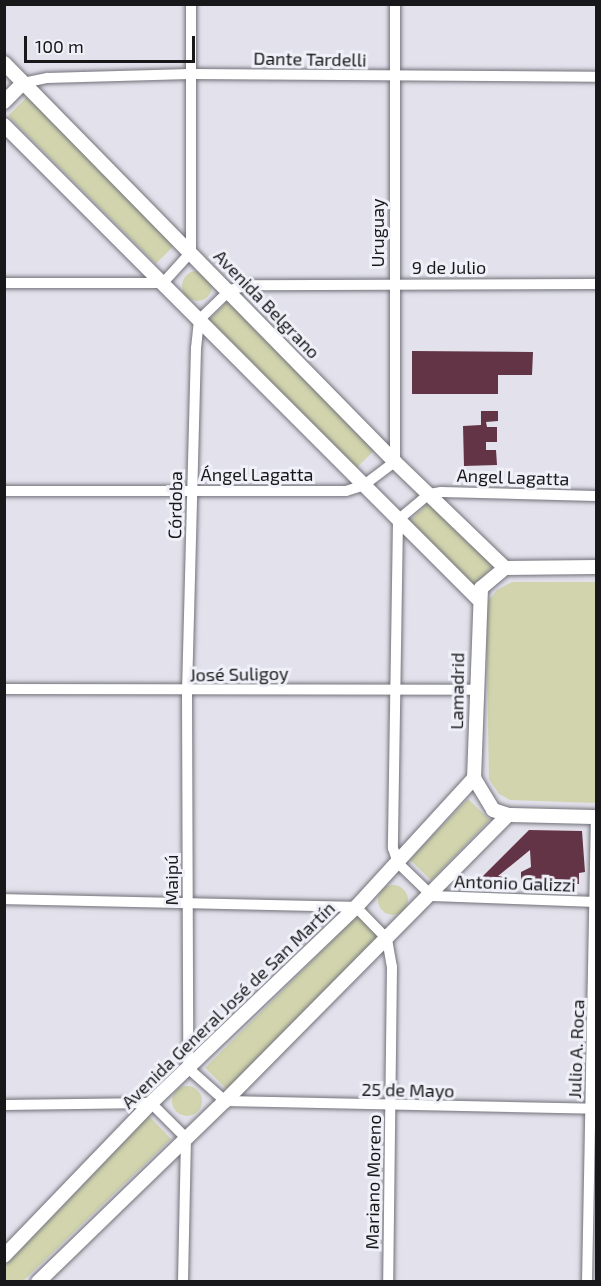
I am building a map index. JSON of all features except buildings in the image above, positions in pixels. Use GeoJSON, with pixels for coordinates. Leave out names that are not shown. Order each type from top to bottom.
{"type":"FeatureCollection","features":[{"type":"Feature","properties":{"kind":"street"},"geometry":{"type":"LineString","coordinates":[[4,283],[163,283],[191,252],[190,4]]}},
{"type":"Feature","properties":{"kind":"street","name":"Uruguay"},"geometry":{"type":"LineString","coordinates":[[395,4],[394,283],[398,453],[395,462]]}},
{"type":"Feature","properties":{"kind":"street","name":"Avenida Belgrano"},"geometry":{"type":"LineString","coordinates":[[4,63],[230,290],[395,462],[505,568]]}},
{"type":"Feature","properties":{"kind":"street","name":"Dante Tardelli"},"geometry":{"type":"LineString","coordinates":[[23,83],[47,78],[190,74],[597,77]]}},
{"type":"Feature","properties":{"kind":"street"},"geometry":{"type":"LineString","coordinates":[[4,102],[23,83]]}},
{"type":"Feature","properties":{"kind":"street"},"geometry":{"type":"LineString","coordinates":[[4,125],[478,599]]}},
{"type":"Feature","properties":{"kind":"street","name":"9 de Julio"},"geometry":{"type":"LineString","coordinates":[[230,290],[249,285],[597,284]]}},
{"type":"Feature","properties":{"kind":"street"},"geometry":{"type":"LineString","coordinates":[[199,320],[230,290]]}},
{"type":"Feature","properties":{"kind":"street","name":"Córdoba"},"geometry":{"type":"LineString","coordinates":[[187,691],[199,320]]}},
{"type":"Feature","properties":{"kind":"street"},"geometry":{"type":"LineString","coordinates":[[364,485],[395,462]]}},
{"type":"Feature","properties":{"kind":"street","name":"Ángel Lagatta"},"geometry":{"type":"LineString","coordinates":[[4,491],[346,491],[364,485]]}},
{"type":"Feature","properties":{"kind":"street"},"geometry":{"type":"LineString","coordinates":[[429,495],[398,520],[393,689],[393,848],[398,863],[432,896]]}},
{"type":"Feature","properties":{"kind":"street","name":"Angel Lagatta"},"geometry":{"type":"LineString","coordinates":[[429,495],[597,496]]}},
{"type":"Feature","properties":{"kind":"street"},"geometry":{"type":"LineString","coordinates":[[505,568],[597,567]]}},
{"type":"Feature","properties":{"kind":"street","name":"Lamadrid"},"geometry":{"type":"LineString","coordinates":[[505,568],[487,579],[478,599],[474,690],[474,778],[493,810],[508,815]]}},
{"type":"Feature","properties":{"kind":"street","name":"José Suligoy"},"geometry":{"type":"LineString","coordinates":[[4,689],[474,690]]}},
{"type":"Feature","properties":{"kind":"street","name":"Maipú"},"geometry":{"type":"LineString","coordinates":[[187,691],[188,1068]]}},
{"type":"Feature","properties":{"kind":"street","name":"Avenida General José de San Martín"},"geometry":{"type":"LineString","coordinates":[[4,1256],[151,1103],[356,907],[474,778]]}},
{"type":"Feature","properties":{"kind":"street"},"geometry":{"type":"LineString","coordinates":[[38,1281],[225,1101],[432,896],[508,815],[596,817]]}},
{"type":"Feature","properties":{"kind":"street","name":"Julio A. Roca"},"geometry":{"type":"LineString","coordinates":[[587,1281],[594,1109],[596,817]]}},
{"type":"Feature","properties":{"kind":"street","name":"Antonio Galizzi"},"geometry":{"type":"LineString","coordinates":[[432,896],[596,902]]}},
{"type":"Feature","properties":{"kind":"street"},"geometry":{"type":"LineString","coordinates":[[4,899],[188,901],[356,907],[387,939]]}},
{"type":"Feature","properties":{"kind":"street","name":"Mariano Moreno"},"geometry":{"type":"LineString","coordinates":[[387,939],[392,967],[388,1281]]}},
{"type":"Feature","properties":{"kind":"street"},"geometry":{"type":"LineString","coordinates":[[188,1068],[225,1101]]}},
{"type":"Feature","properties":{"kind":"street","name":"25 de Mayo"},"geometry":{"type":"LineString","coordinates":[[225,1101],[594,1109]]}},
{"type":"Feature","properties":{"kind":"street"},"geometry":{"type":"LineString","coordinates":[[4,1105],[151,1103],[186,1138],[183,1281]]}},
{"type":"Feature","properties":{"kind":"green space"},"geometry":{"type":"Polygon","coordinates":[[[28,96],[176,244],[156,264],[8,116],[28,96]]]}},
{"type":"Feature","properties":{"kind":"green space"},"geometry":{"type":"Polygon","coordinates":[[[197,271],[208,275],[212,286],[208,297],[197,301],[186,297],[182,286],[186,275],[197,271]]]}},
{"type":"Feature","properties":{"kind":"green space"},"geometry":{"type":"Polygon","coordinates":[[[228,301],[376,449],[356,469],[208,321],[228,301]]]}},
{"type":"Feature","properties":{"kind":"green space"},"geometry":{"type":"Polygon","coordinates":[[[429,502],[493,566],[474,586],[409,522],[429,502]]]}},
{"type":"Feature","properties":{"kind":"green space"},"geometry":{"type":"Polygon","coordinates":[[[512,582],[596,582],[596,803],[510,800],[499,794],[489,779],[486,604],[497,590],[512,582]]]}},
{"type":"Feature","properties":{"kind":"green space"},"geometry":{"type":"Polygon","coordinates":[[[468,799],[490,820],[431,880],[410,859],[468,799]]]}},
{"type":"Feature","properties":{"kind":"green space"},"geometry":{"type":"Polygon","coordinates":[[[393,885],[404,889],[408,900],[404,911],[393,915],[382,911],[378,900],[382,889],[393,885]]]}},
{"type":"Feature","properties":{"kind":"green space"},"geometry":{"type":"Polygon","coordinates":[[[358,915],[380,937],[227,1090],[205,1068],[358,915]]]}},
{"type":"Feature","properties":{"kind":"green space"},"geometry":{"type":"Polygon","coordinates":[[[187,1086],[198,1090],[202,1101],[198,1112],[187,1116],[176,1112],[172,1101],[176,1090],[187,1086]]]}},
{"type":"Feature","properties":{"kind":"green space"},"geometry":{"type":"Polygon","coordinates":[[[149,1116],[171,1139],[23,1281],[5,1281],[5,1266],[149,1116]]]}}]}
